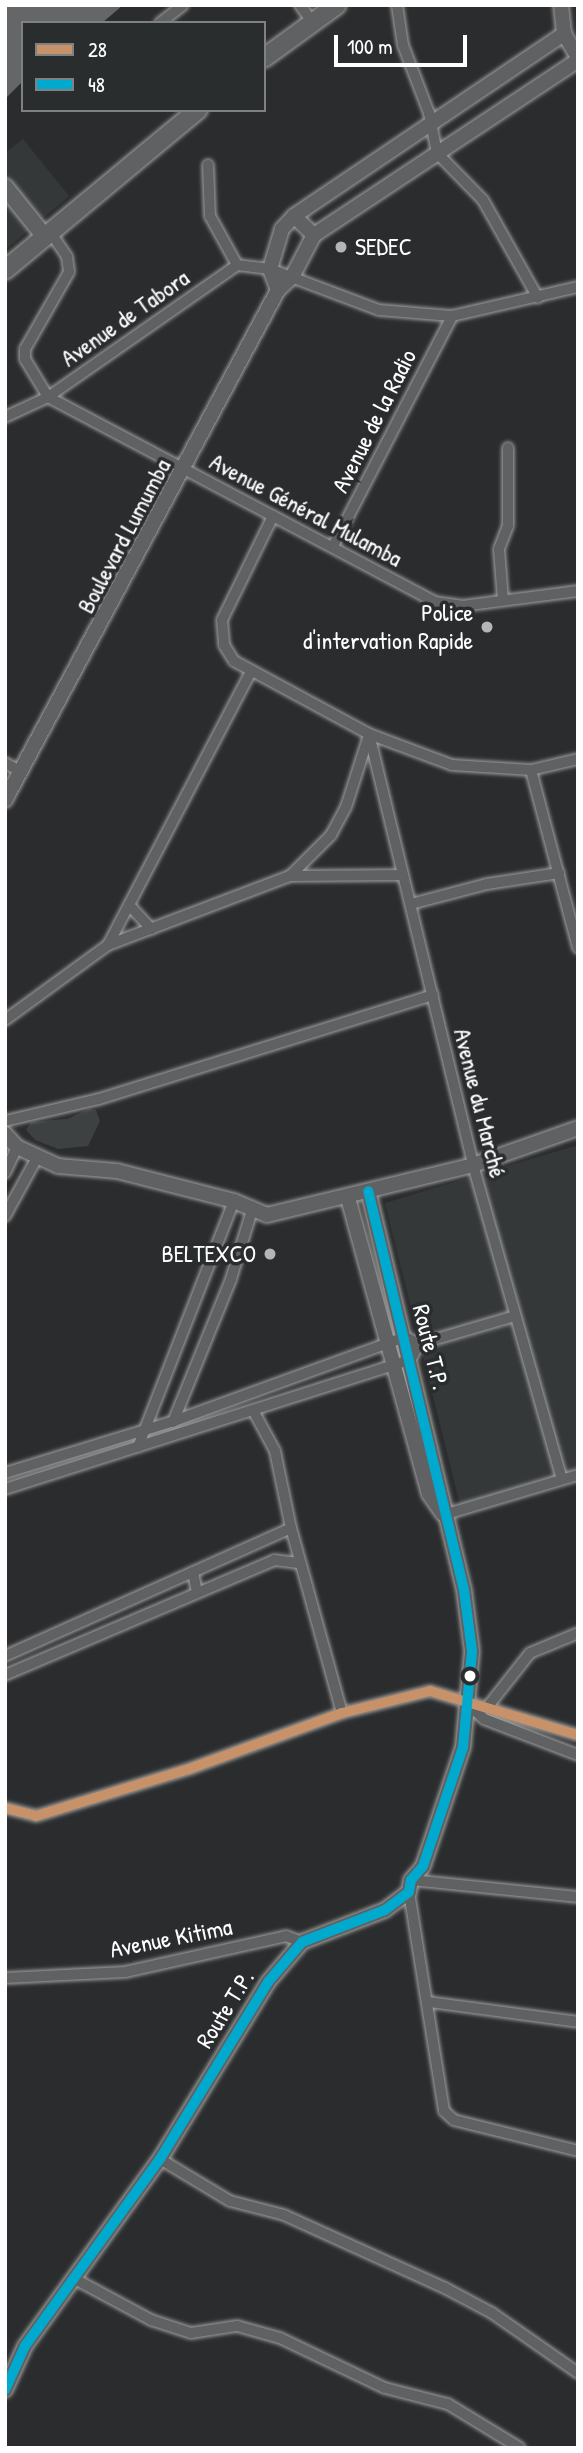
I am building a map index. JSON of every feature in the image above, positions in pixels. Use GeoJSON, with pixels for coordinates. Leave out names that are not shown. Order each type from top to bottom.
{"type":"FeatureCollection","features":[{"type":"Feature","properties":{"kind":"highway"},"geometry":{"type":"LineString","coordinates":[[266,57],[337,5]]}},
{"type":"Feature","properties":{"kind":"highway"},"geometry":{"type":"LineString","coordinates":[[5,270],[196,112]]}},
{"type":"Feature","properties":{"kind":"main road"},"geometry":{"type":"LineString","coordinates":[[5,187],[48,235]]}},
{"type":"Feature","properties":{"kind":"street"},"geometry":{"type":"LineString","coordinates":[[163,21],[183,5]]}},
{"type":"Feature","properties":{"kind":"street"},"geometry":{"type":"LineString","coordinates":[[300,5],[313,23]]}},
{"type":"Feature","properties":{"kind":"street"},"geometry":{"type":"LineString","coordinates":[[397,5],[403,46],[429,113],[428,126],[437,153],[483,200],[538,298]]}},
{"type":"Feature","properties":{"kind":"street"},"geometry":{"type":"LineString","coordinates":[[561,5],[564,34],[577,52]]}},
{"type":"Feature","properties":{"kind":"street"},"geometry":{"type":"LineString","coordinates":[[278,290],[270,269],[282,229],[294,216],[564,34]]}},
{"type":"Feature","properties":{"kind":"street","name":"Boulevard Lumumba"},"geometry":{"type":"LineString","coordinates":[[5,800],[185,470],[278,290],[292,277],[314,235],[437,153],[577,52]]}},
{"type":"Feature","properties":{"kind":"street"},"geometry":{"type":"LineString","coordinates":[[208,164],[210,216],[237,265],[270,269],[379,310],[452,316],[578,287]]}},
{"type":"Feature","properties":{"kind":"street"},"geometry":{"type":"LineString","coordinates":[[294,216],[314,235]]}},
{"type":"Feature","properties":{"kind":"street"},"geometry":{"type":"LineString","coordinates":[[48,235],[67,257],[69,272],[24,349],[25,359],[48,397]]}},
{"type":"Feature","properties":{"kind":"street","name":"Avenue de Tabora"},"geometry":{"type":"LineString","coordinates":[[5,417],[48,397],[237,265]]}},
{"type":"Feature","properties":{"kind":"street","name":"Avenue de la Radio"},"geometry":{"type":"LineString","coordinates":[[333,546],[452,316]]}},
{"type":"Feature","properties":{"kind":"street","name":"Avenue Général Mulamba"},"geometry":{"type":"LineString","coordinates":[[48,397],[435,602],[461,606],[578,591]]}},
{"type":"Feature","properties":{"kind":"street"},"geometry":{"type":"LineString","coordinates":[[503,600],[499,549],[508,526],[508,448]]}},
{"type":"Feature","properties":{"kind":"street"},"geometry":{"type":"LineString","coordinates":[[273,516],[222,620],[224,645],[234,660],[251,672],[369,734],[452,765],[531,771],[578,759]]}},
{"type":"Feature","properties":{"kind":"street"},"geometry":{"type":"LineString","coordinates":[[108,945],[251,672]]}},
{"type":"Feature","properties":{"kind":"street"},"geometry":{"type":"LineString","coordinates":[[290,876],[331,835],[346,807],[369,734]]}},
{"type":"Feature","properties":{"kind":"street","name":"Avenue du Marché"},"geometry":{"type":"LineString","coordinates":[[369,734],[473,1165],[562,1479]]}},
{"type":"Feature","properties":{"kind":"street"},"geometry":{"type":"LineString","coordinates":[[5,763],[22,772]]}},
{"type":"Feature","properties":{"kind":"street"},"geometry":{"type":"LineString","coordinates":[[531,771],[578,948]]}},
{"type":"Feature","properties":{"kind":"street"},"geometry":{"type":"LineString","coordinates":[[411,904],[487,884],[559,873]]}},
{"type":"Feature","properties":{"kind":"street"},"geometry":{"type":"LineString","coordinates":[[5,1020],[108,945],[290,876],[403,875]]}},
{"type":"Feature","properties":{"kind":"street"},"geometry":{"type":"LineString","coordinates":[[129,905],[151,929]]}},
{"type":"Feature","properties":{"kind":"street"},"geometry":{"type":"LineString","coordinates":[[5,1121],[99,1100],[433,995]]}},
{"type":"Feature","properties":{"kind":"street"},"geometry":{"type":"LineString","coordinates":[[5,1134],[17,1147],[58,1166],[117,1171],[234,1201],[267,1215],[348,1198],[473,1165],[578,1128]]}},
{"type":"Feature","properties":{"kind":"street"},"geometry":{"type":"LineString","coordinates":[[5,1173],[17,1147]]}},
{"type":"Feature","properties":{"kind":"street"},"geometry":{"type":"LineString","coordinates":[[5,1216],[38,1156]]}},
{"type":"Feature","properties":{"kind":"street","name":"Route T.P."},"geometry":{"type":"LineString","coordinates":[[5,2390],[25,2346],[160,2159],[268,1982],[302,1941],[384,1910],[410,1886],[423,1866],[463,1747],[468,1704],[469,1625],[443,1515],[442,1488],[368,1191]]}},
{"type":"Feature","properties":{"kind":"street","name":"Route T.P."},"geometry":{"type":"LineString","coordinates":[[348,1198],[429,1494],[443,1515]]}},
{"type":"Feature","properties":{"kind":"street"},"geometry":{"type":"LineString","coordinates":[[138,1447],[234,1201]]}},
{"type":"Feature","properties":{"kind":"street"},"geometry":{"type":"LineString","coordinates":[[166,1438],[231,1279],[253,1207]]}},
{"type":"Feature","properties":{"kind":"street"},"geometry":{"type":"LineString","coordinates":[[5,1473],[174,1421],[405,1337],[419,1343],[515,1316]]}},
{"type":"Feature","properties":{"kind":"street"},"geometry":{"type":"LineString","coordinates":[[5,1489],[394,1365],[411,1359],[419,1343]]}},
{"type":"Feature","properties":{"kind":"street"},"geometry":{"type":"LineString","coordinates":[[253,1410],[275,1451],[290,1528],[342,1713]]}},
{"type":"Feature","properties":{"kind":"street"},"geometry":{"type":"LineString","coordinates":[[443,1515],[578,1475]]}},
{"type":"Feature","properties":{"kind":"street"},"geometry":{"type":"LineString","coordinates":[[5,1656],[290,1528]]}},
{"type":"Feature","properties":{"kind":"street"},"geometry":{"type":"LineString","coordinates":[[5,1675],[274,1560],[300,1563]]}},
{"type":"Feature","properties":{"kind":"street"},"geometry":{"type":"LineString","coordinates":[[193,1572],[197,1593]]}},
{"type":"Feature","properties":{"kind":"street"},"geometry":{"type":"LineString","coordinates":[[489,1705],[530,1653],[578,1633]]}},
{"type":"Feature","properties":{"kind":"street"},"geometry":{"type":"LineString","coordinates":[[5,1808],[36,1816],[189,1769],[342,1713],[430,1691],[468,1704],[489,1705],[578,1735]]}},
{"type":"Feature","properties":{"kind":"street"},"geometry":{"type":"LineString","coordinates":[[468,1704],[484,1719],[578,1755]]}},
{"type":"Feature","properties":{"kind":"street"},"geometry":{"type":"LineString","coordinates":[[578,1897],[410,1886],[448,2116],[578,2151]]}},
{"type":"Feature","properties":{"kind":"street","name":"Avenue Kitima"},"geometry":{"type":"LineString","coordinates":[[5,1978],[125,1972],[286,1936],[302,1941]]}},
{"type":"Feature","properties":{"kind":"street"},"geometry":{"type":"LineString","coordinates":[[429,2002],[578,2022]]}},
{"type":"Feature","properties":{"kind":"street"},"geometry":{"type":"LineString","coordinates":[[160,2159],[230,2201],[284,2215],[445,2288],[492,2313],[578,2373]]}},
{"type":"Feature","properties":{"kind":"street"},"geometry":{"type":"LineString","coordinates":[[73,2278],[150,2320],[191,2333],[237,2326],[281,2339],[385,2388],[448,2404],[520,2448]]}},
{"type":"Feature","properties":{"kind":"shaded area"},"geometry":{"type":"Polygon","coordinates":[[[5,5],[123,5],[104,21],[21,21],[21,83],[5,99],[5,5]]]}},
{"type":"Feature","properties":{"kind":"shaded area"},"geometry":{"type":"Polygon","coordinates":[[[23,139],[69,196],[5,250],[5,153],[23,139]]]}},
{"type":"Feature","properties":{"kind":"shaded area"},"geometry":{"type":"Polygon","coordinates":[[[89,1109],[96,1110],[100,1121],[88,1146],[58,1149],[35,1140],[26,1130],[31,1122],[67,1119],[89,1109]]]}},
{"type":"Feature","properties":{"kind":"shaded area"},"geometry":{"type":"Polygon","coordinates":[[[578,1145],[578,1469],[460,1505],[385,1203],[578,1145]]]}},
{"type":"Feature","properties":{"kind":"transit line","name":"48"},"geometry":{"type":"LineString","coordinates":[[5,2390],[25,2346],[160,2159],[268,1982],[302,1942],[385,1910],[409,1892],[411,1880],[423,1866],[463,1747],[472,1651],[464,1590],[368,1191]]}},
{"type":"Feature","properties":{"kind":"transit line","name":"28"},"geometry":{"type":"LineString","coordinates":[[5,1808],[36,1816],[189,1769],[342,1713],[430,1691],[578,1735]]}},
{"type":"Feature","properties":{"kind":"place","name":"SEDEC"},"geometry":{"type":"Point","coordinates":[341,247]}},
{"type":"Feature","properties":{"kind":"place","name":"Police d'intervation Rapide"},"geometry":{"type":"Point","coordinates":[487,627]}},
{"type":"Feature","properties":{"kind":"place","name":"BELTEXCO"},"geometry":{"type":"Point","coordinates":[270,1254]}}]}
